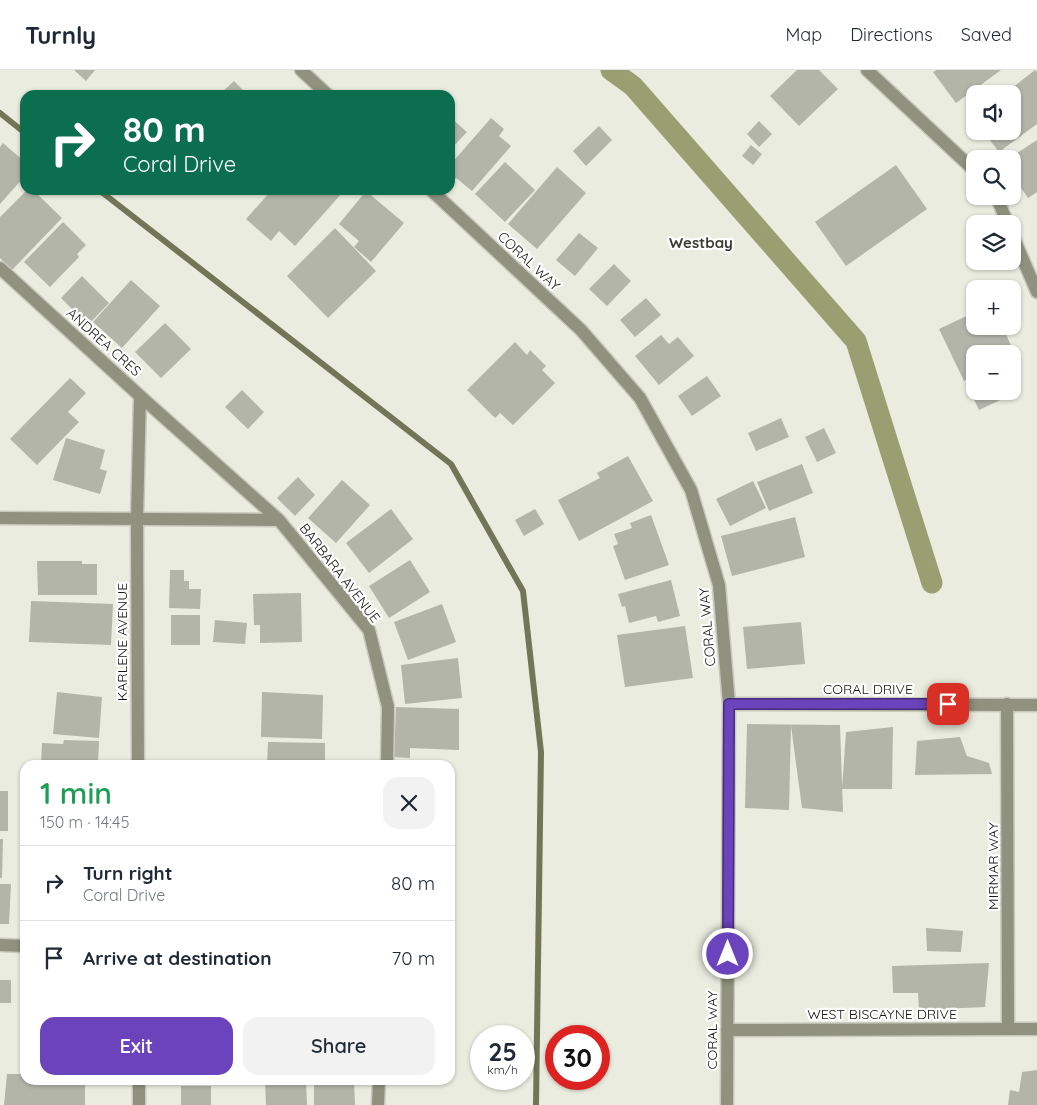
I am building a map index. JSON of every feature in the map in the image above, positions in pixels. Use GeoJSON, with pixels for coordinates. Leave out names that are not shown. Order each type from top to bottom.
{"type":"FeatureCollection","features":[{"type":"Feature","properties":{"kind":"street"},"geometry":{"type":"LineString","coordinates":[[301,70],[323,90]]}},
{"type":"Feature","properties":{"kind":"street"},"geometry":{"type":"LineString","coordinates":[[867,70],[966,163]]}},
{"type":"Feature","properties":{"kind":"street","name":"CORAL WAY"},"geometry":{"type":"LineString","coordinates":[[436,195],[582,330],[640,398],[691,490],[719,585],[729,704],[727,1105]]}},
{"type":"Feature","properties":{"kind":"street"},"geometry":{"type":"LineString","coordinates":[[1021,255],[1037,292]]}},
{"type":"Feature","properties":{"kind":"street","name":"ANDREA CRES"},"geometry":{"type":"LineString","coordinates":[[0,268],[140,396],[137,519]]}},
{"type":"Feature","properties":{"kind":"street","name":"BARBARA AVENUE"},"geometry":{"type":"LineString","coordinates":[[140,396],[279,520],[369,630],[388,707],[387,760]]}},
{"type":"Feature","properties":{"kind":"street","name":"BARBARA AVENUE"},"geometry":{"type":"LineString","coordinates":[[0,518],[279,520]]}},
{"type":"Feature","properties":{"kind":"street","name":"KARLENE AVENUE"},"geometry":{"type":"LineString","coordinates":[[137,519],[138,760]]}},
{"type":"Feature","properties":{"kind":"street","name":"CORAL DRIVE"},"geometry":{"type":"LineString","coordinates":[[729,704],[1037,705]]}},
{"type":"Feature","properties":{"kind":"street","name":"MIRMAR WAY"},"geometry":{"type":"LineString","coordinates":[[1007,704],[1008,1028]]}},
{"type":"Feature","properties":{"kind":"street"},"geometry":{"type":"LineString","coordinates":[[0,945],[20,946]]}},
{"type":"Feature","properties":{"kind":"street","name":"WEST BISCAYNE DRIVE"},"geometry":{"type":"LineString","coordinates":[[727,1030],[1037,1029]]}},
{"type":"Feature","properties":{"kind":"street"},"geometry":{"type":"LineString","coordinates":[[139,1085],[139,1105]]}},
{"type":"Feature","properties":{"kind":"street"},"geometry":{"type":"LineString","coordinates":[[378,1105],[379,1085]]}},
{"type":"Feature","properties":{"kind":"building"},"geometry":{"type":"Polygon","coordinates":[[[74,70],[95,70],[86,81],[74,70]]]}},
{"type":"Feature","properties":{"kind":"building"},"geometry":{"type":"Polygon","coordinates":[[[797,70],[819,70],[838,89],[799,126],[770,96],[797,70]]]}},
{"type":"Feature","properties":{"kind":"building"},"geometry":{"type":"Polygon","coordinates":[[[937,70],[1001,70],[981,85],[966,85],[966,96],[956,103],[933,72],[937,70]]]}},
{"type":"Feature","properties":{"kind":"building"},"geometry":{"type":"Polygon","coordinates":[[[1035,70],[1037,72],[1037,124],[1021,136],[1021,85],[1016,85],[1035,70]]]}},
{"type":"Feature","properties":{"kind":"building"},"geometry":{"type":"Polygon","coordinates":[[[234,81],[243,90],[224,90],[234,81]]]}},
{"type":"Feature","properties":{"kind":"building"},"geometry":{"type":"Polygon","coordinates":[[[491,118],[504,129],[499,136],[511,146],[472,191],[456,178],[455,179],[455,159],[491,118]]]}},
{"type":"Feature","properties":{"kind":"building"},"geometry":{"type":"Polygon","coordinates":[[[455,121],[467,132],[455,145],[455,121]]]}},
{"type":"Feature","properties":{"kind":"building"},"geometry":{"type":"Polygon","coordinates":[[[759,121],[772,134],[759,147],[747,134],[759,121]]]}},
{"type":"Feature","properties":{"kind":"building"},"geometry":{"type":"Polygon","coordinates":[[[599,126],[612,140],[586,166],[573,151],[599,126]]]}},
{"type":"Feature","properties":{"kind":"building"},"geometry":{"type":"Polygon","coordinates":[[[990,140],[1015,140],[1002,150],[997,150],[990,140]]]}},
{"type":"Feature","properties":{"kind":"building"},"geometry":{"type":"Polygon","coordinates":[[[1037,140],[1037,192],[1028,198],[1021,188],[1021,150],[1037,140]]]}},
{"type":"Feature","properties":{"kind":"building"},"geometry":{"type":"Polygon","coordinates":[[[3,143],[20,158],[20,182],[0,204],[0,147],[3,143]]]}},
{"type":"Feature","properties":{"kind":"building"},"geometry":{"type":"Polygon","coordinates":[[[751,145],[762,154],[753,165],[742,156],[751,145]]]}},
{"type":"Feature","properties":{"kind":"building"},"geometry":{"type":"Polygon","coordinates":[[[505,162],[535,190],[505,222],[475,194],[505,162]]]}},
{"type":"Feature","properties":{"kind":"building"},"geometry":{"type":"Polygon","coordinates":[[[896,165],[927,209],[846,266],[815,222],[896,165]]]}},
{"type":"Feature","properties":{"kind":"building"},"geometry":{"type":"Polygon","coordinates":[[[557,167],[586,193],[537,249],[508,224],[557,167]]]}},
{"type":"Feature","properties":{"kind":"building"},"geometry":{"type":"Polygon","coordinates":[[[22,195],[38,195],[62,218],[12,270],[0,258],[0,217],[22,195]]]}},
{"type":"Feature","properties":{"kind":"building"},"geometry":{"type":"Polygon","coordinates":[[[268,195],[340,195],[295,246],[279,231],[271,241],[246,219],[268,195]]]}},
{"type":"Feature","properties":{"kind":"building"},"geometry":{"type":"Polygon","coordinates":[[[363,195],[371,195],[404,223],[371,262],[354,247],[359,241],[339,224],[363,195]]]}},
{"type":"Feature","properties":{"kind":"building"},"geometry":{"type":"Polygon","coordinates":[[[63,222],[86,245],[77,254],[79,257],[50,287],[24,262],[63,222]]]}},
{"type":"Feature","properties":{"kind":"building"},"geometry":{"type":"Polygon","coordinates":[[[335,228],[376,271],[328,318],[287,276],[335,228]]]}},
{"type":"Feature","properties":{"kind":"building"},"geometry":{"type":"Polygon","coordinates":[[[579,233],[598,248],[575,276],[556,260],[579,233]]]}},
{"type":"Feature","properties":{"kind":"building"},"geometry":{"type":"Polygon","coordinates":[[[614,264],[631,281],[607,306],[589,289],[614,264]]]}},
{"type":"Feature","properties":{"kind":"building"},"geometry":{"type":"Polygon","coordinates":[[[82,276],[109,303],[88,325],[61,298],[82,276]]]}},
{"type":"Feature","properties":{"kind":"building"},"geometry":{"type":"Polygon","coordinates":[[[131,280],[160,306],[122,348],[93,322],[131,280]]]}},
{"type":"Feature","properties":{"kind":"building"},"geometry":{"type":"Polygon","coordinates":[[[646,298],[661,315],[635,337],[620,320],[646,298]]]}},
{"type":"Feature","properties":{"kind":"building"},"geometry":{"type":"Polygon","coordinates":[[[966,316],[966,335],[1006,335],[1011,345],[966,345],[966,380],[964,381],[939,329],[966,316]]]}},
{"type":"Feature","properties":{"kind":"building"},"geometry":{"type":"Polygon","coordinates":[[[165,323],[191,349],[161,378],[135,352],[165,323]]]}},
{"type":"Feature","properties":{"kind":"building"},"geometry":{"type":"Polygon","coordinates":[[[661,335],[669,344],[678,337],[694,356],[659,385],[635,356],[661,335]]]}},
{"type":"Feature","properties":{"kind":"building"},"geometry":{"type":"Polygon","coordinates":[[[515,342],[527,355],[530,350],[546,366],[542,370],[555,383],[513,425],[500,413],[495,418],[467,390],[515,342]]]}},
{"type":"Feature","properties":{"kind":"building"},"geometry":{"type":"Polygon","coordinates":[[[707,376],[721,396],[692,416],[678,396],[707,376]]]}},
{"type":"Feature","properties":{"kind":"building"},"geometry":{"type":"Polygon","coordinates":[[[70,378],[86,393],[68,412],[79,422],[37,465],[10,439],[70,378]]]}},
{"type":"Feature","properties":{"kind":"building"},"geometry":{"type":"Polygon","coordinates":[[[242,390],[264,412],[248,429],[225,407],[242,390]]]}},
{"type":"Feature","properties":{"kind":"building"},"geometry":{"type":"Polygon","coordinates":[[[974,400],[1000,400],[979,410],[974,400]]]}},
{"type":"Feature","properties":{"kind":"building"},"geometry":{"type":"Polygon","coordinates":[[[781,418],[789,437],[756,451],[748,433],[781,418]]]}},
{"type":"Feature","properties":{"kind":"building"},"geometry":{"type":"Polygon","coordinates":[[[824,428],[836,453],[817,462],[805,437],[824,428]]]}},
{"type":"Feature","properties":{"kind":"building"},"geometry":{"type":"Polygon","coordinates":[[[66,438],[105,450],[100,469],[107,471],[100,494],[53,480],[66,438]]]}},
{"type":"Feature","properties":{"kind":"building"},"geometry":{"type":"Polygon","coordinates":[[[628,456],[653,501],[579,541],[558,500],[600,478],[597,473],[628,456]]]}},
{"type":"Feature","properties":{"kind":"building"},"geometry":{"type":"Polygon","coordinates":[[[802,464],[813,493],[769,511],[757,482],[802,464]]]}},
{"type":"Feature","properties":{"kind":"building"},"geometry":{"type":"Polygon","coordinates":[[[298,477],[315,495],[295,516],[277,498],[298,477]]]}},
{"type":"Feature","properties":{"kind":"building"},"geometry":{"type":"Polygon","coordinates":[[[342,480],[370,505],[336,543],[308,518],[342,480]]]}},
{"type":"Feature","properties":{"kind":"building"},"geometry":{"type":"Polygon","coordinates":[[[753,481],[766,508],[730,526],[716,499],[753,481]]]}},
{"type":"Feature","properties":{"kind":"building"},"geometry":{"type":"Polygon","coordinates":[[[391,509],[413,539],[369,573],[346,543],[391,509]]]}},
{"type":"Feature","properties":{"kind":"building"},"geometry":{"type":"Polygon","coordinates":[[[535,509],[544,524],[524,536],[515,520],[535,509]]]}},
{"type":"Feature","properties":{"kind":"building"},"geometry":{"type":"Polygon","coordinates":[[[651,515],[669,565],[625,580],[613,546],[618,544],[614,534],[632,528],[630,523],[651,515]]]}},
{"type":"Feature","properties":{"kind":"building"},"geometry":{"type":"Polygon","coordinates":[[[795,517],[805,557],[732,576],[721,536],[795,517]]]}},
{"type":"Feature","properties":{"kind":"building"},"geometry":{"type":"Polygon","coordinates":[[[410,560],[430,592],[389,618],[369,586],[410,560]]]}},
{"type":"Feature","properties":{"kind":"building"},"geometry":{"type":"Polygon","coordinates":[[[37,561],[82,561],[82,564],[97,564],[97,595],[38,595],[37,561]]]}},
{"type":"Feature","properties":{"kind":"building"},"geometry":{"type":"Polygon","coordinates":[[[170,570],[184,570],[184,581],[189,581],[189,589],[201,589],[200,609],[169,608],[170,570]]]}},
{"type":"Feature","properties":{"kind":"building"},"geometry":{"type":"Polygon","coordinates":[[[671,580],[680,616],[658,622],[656,616],[629,623],[625,606],[622,607],[618,594],[671,580]]]}},
{"type":"Feature","properties":{"kind":"building"},"geometry":{"type":"Polygon","coordinates":[[[301,593],[302,642],[260,643],[260,625],[254,625],[253,594],[301,593]]]}},
{"type":"Feature","properties":{"kind":"building"},"geometry":{"type":"Polygon","coordinates":[[[31,601],[113,604],[111,645],[29,642],[31,601]]]}},
{"type":"Feature","properties":{"kind":"building"},"geometry":{"type":"Polygon","coordinates":[[[442,604],[456,642],[408,660],[394,622],[442,604]]]}},
{"type":"Feature","properties":{"kind":"building"},"geometry":{"type":"Polygon","coordinates":[[[171,615],[200,615],[200,645],[171,645],[171,615]]]}},
{"type":"Feature","properties":{"kind":"building"},"geometry":{"type":"Polygon","coordinates":[[[215,620],[247,623],[245,644],[213,642],[215,620]]]}},
{"type":"Feature","properties":{"kind":"building"},"geometry":{"type":"Polygon","coordinates":[[[801,622],[805,664],[747,669],[743,627],[801,622]]]}},
{"type":"Feature","properties":{"kind":"building"},"geometry":{"type":"Polygon","coordinates":[[[685,626],[693,678],[625,687],[617,635],[685,626]]]}},
{"type":"Feature","properties":{"kind":"building"},"geometry":{"type":"Polygon","coordinates":[[[458,658],[462,698],[405,704],[401,665],[458,658]]]}},
{"type":"Feature","properties":{"kind":"building"},"geometry":{"type":"Polygon","coordinates":[[[57,692],[102,697],[99,738],[53,734],[57,692]]]}},
{"type":"Feature","properties":{"kind":"building"},"geometry":{"type":"Polygon","coordinates":[[[262,692],[323,695],[322,739],[261,737],[262,692]]]}},
{"type":"Feature","properties":{"kind":"building"},"geometry":{"type":"Polygon","coordinates":[[[396,707],[459,709],[459,750],[410,748],[410,758],[394,757],[396,707]]]}},
{"type":"Feature","properties":{"kind":"building"},"geometry":{"type":"Polygon","coordinates":[[[747,724],[840,725],[843,812],[802,808],[791,726],[789,810],[745,808],[747,724]]]}},
{"type":"Feature","properties":{"kind":"building"},"geometry":{"type":"Polygon","coordinates":[[[893,727],[892,789],[842,789],[846,732],[893,727]]]}},
{"type":"Feature","properties":{"kind":"building"},"geometry":{"type":"Polygon","coordinates":[[[960,737],[967,756],[989,763],[992,774],[915,775],[917,741],[960,737]]]}},
{"type":"Feature","properties":{"kind":"building"},"geometry":{"type":"Polygon","coordinates":[[[64,740],[99,741],[98,760],[41,760],[42,743],[63,744],[64,740]]]}},
{"type":"Feature","properties":{"kind":"building"},"geometry":{"type":"Polygon","coordinates":[[[268,742],[325,743],[325,760],[267,760],[268,742]]]}},
{"type":"Feature","properties":{"kind":"building"},"geometry":{"type":"Polygon","coordinates":[[[0,791],[8,791],[8,831],[0,831],[0,791]]]}},
{"type":"Feature","properties":{"kind":"building"},"geometry":{"type":"Polygon","coordinates":[[[0,839],[3,839],[2,878],[0,878],[0,839]]]}},
{"type":"Feature","properties":{"kind":"building"},"geometry":{"type":"Polygon","coordinates":[[[0,884],[11,884],[9,924],[0,924],[0,884]]]}},
{"type":"Feature","properties":{"kind":"building"},"geometry":{"type":"Polygon","coordinates":[[[926,928],[963,931],[961,952],[927,951],[926,928]]]}},
{"type":"Feature","properties":{"kind":"building"},"geometry":{"type":"Polygon","coordinates":[[[989,963],[985,1007],[919,1010],[918,993],[893,993],[892,966],[989,963]]]}},
{"type":"Feature","properties":{"kind":"building"},"geometry":{"type":"Polygon","coordinates":[[[0,980],[11,980],[11,1003],[0,1003],[0,980]]]}},
{"type":"Feature","properties":{"kind":"building"},"geometry":{"type":"Polygon","coordinates":[[[1037,1070],[1037,1105],[1008,1105],[1010,1090],[1019,1092],[1022,1072],[1037,1070]]]}},
{"type":"Feature","properties":{"kind":"building"},"geometry":{"type":"Polygon","coordinates":[[[7,1074],[20,1074],[20,1085],[85,1085],[85,1105],[4,1105],[7,1074]]]}},
{"type":"Feature","properties":{"kind":"building"},"geometry":{"type":"Polygon","coordinates":[[[265,1085],[306,1085],[307,1105],[266,1105],[265,1085]]]}},
{"type":"Feature","properties":{"kind":"building"},"geometry":{"type":"Polygon","coordinates":[[[314,1085],[354,1085],[355,1105],[314,1105],[314,1085]]]}},
{"type":"Feature","properties":{"kind":"building"},"geometry":{"type":"Polygon","coordinates":[[[181,1086],[211,1086],[211,1105],[181,1105],[181,1086]]]}},
{"type":"Feature","properties":{"kind":"waterway"},"geometry":{"type":"LineString","coordinates":[[611,70],[633,86],[856,341],[932,583]]}},
{"type":"Feature","properties":{"kind":"waterway"},"geometry":{"type":"LineString","coordinates":[[0,113],[20,129]]}},
{"type":"Feature","properties":{"kind":"waterway"},"geometry":{"type":"LineString","coordinates":[[105,195],[451,464],[523,591],[541,752],[536,1105]]}},
{"type":"Feature","properties":{"kind":"district","name":"Westbay"},"geometry":{"type":"Point","coordinates":[701,243]}},
{"type":"Feature","properties":{"kind":"route"},"geometry":{"type":"LineString","coordinates":[[728,954],[729,704],[948,704]]}}]}
